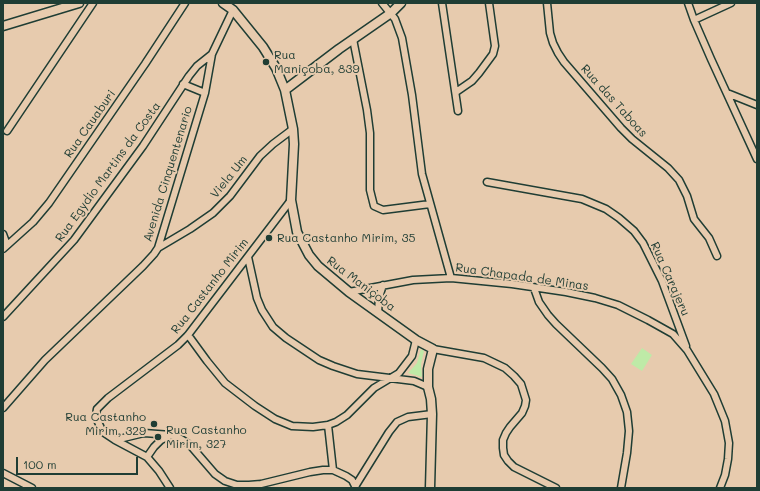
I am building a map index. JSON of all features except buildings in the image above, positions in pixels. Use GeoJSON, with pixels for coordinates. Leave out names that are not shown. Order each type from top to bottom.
{"type":"FeatureCollection","features":[{"type":"Feature","properties":{"kind":"street"},"geometry":{"type":"LineString","coordinates":[[3,26],[79,3]]}},
{"type":"Feature","properties":{"kind":"street"},"geometry":{"type":"LineString","coordinates":[[7,131],[93,3]]}},
{"type":"Feature","properties":{"kind":"street","name":"Rua Cauaburi"},"geometry":{"type":"LineString","coordinates":[[5,247],[33,222],[49,203],[145,64],[185,3]]}},
{"type":"Feature","properties":{"kind":"street","name":"Rua Maniçoba"},"geometry":{"type":"LineString","coordinates":[[223,3],[233,10],[263,47],[276,68],[285,90],[293,129],[294,144],[291,200],[297,232],[309,256],[318,266],[349,292],[416,340],[433,349]]}},
{"type":"Feature","properties":{"kind":"street"},"geometry":{"type":"LineString","coordinates":[[382,3],[395,19],[402,38],[412,95],[420,163],[451,278]]}},
{"type":"Feature","properties":{"kind":"street"},"geometry":{"type":"LineString","coordinates":[[285,90],[390,13],[401,3]]}},
{"type":"Feature","properties":{"kind":"street"},"geometry":{"type":"LineString","coordinates":[[442,3],[458,111]]}},
{"type":"Feature","properties":{"kind":"street"},"geometry":{"type":"LineString","coordinates":[[456,92],[476,77],[493,54],[495,46],[489,3]]}},
{"type":"Feature","properties":{"kind":"street","name":"Rua das Taboas"},"geometry":{"type":"LineString","coordinates":[[547,3],[550,33],[553,43],[564,62],[622,128],[640,146],[668,168],[679,180],[692,214],[709,238],[717,256]]}},
{"type":"Feature","properties":{"kind":"street"},"geometry":{"type":"LineString","coordinates":[[688,3],[694,20],[757,159]]}},
{"type":"Feature","properties":{"kind":"street"},"geometry":{"type":"LineString","coordinates":[[694,20],[731,3]]}},
{"type":"Feature","properties":{"kind":"street","name":"Avenida Cinquentenario"},"geometry":{"type":"LineString","coordinates":[[3,408],[45,360],[143,266],[158,248],[205,93],[212,54],[233,10]]}},
{"type":"Feature","properties":{"kind":"street"},"geometry":{"type":"LineString","coordinates":[[353,39],[368,118],[370,134],[370,190],[374,206],[383,210],[430,204]]}},
{"type":"Feature","properties":{"kind":"street","name":"Rua Egydio Martins da Costa"},"geometry":{"type":"LineString","coordinates":[[3,317],[67,248],[87,224],[143,146],[183,84],[198,66],[212,54]]}},
{"type":"Feature","properties":{"kind":"street"},"geometry":{"type":"LineString","coordinates":[[183,84],[205,93]]}},
{"type":"Feature","properties":{"kind":"street"},"geometry":{"type":"LineString","coordinates":[[727,93],[757,105]]}},
{"type":"Feature","properties":{"kind":"street","name":"Viela Um"},"geometry":{"type":"LineString","coordinates":[[158,248],[213,213],[230,196],[260,156],[293,129]]}},
{"type":"Feature","properties":{"kind":"street","name":"Rua Carajeru"},"geometry":{"type":"LineString","coordinates":[[487,182],[582,200],[606,208],[619,218],[634,231],[643,244],[662,281],[687,350]]}},
{"type":"Feature","properties":{"kind":"street","name":"Rua Castanho Mirim"},"geometry":{"type":"LineString","coordinates":[[147,457],[103,432],[96,415],[100,405],[178,345],[188,335],[291,200]]}},
{"type":"Feature","properties":{"kind":"street"},"geometry":{"type":"LineString","coordinates":[[3,234],[5,247]]}},
{"type":"Feature","properties":{"kind":"street"},"geometry":{"type":"LineString","coordinates":[[248,257],[257,298],[262,310],[274,327],[286,338],[319,360],[333,366],[357,374],[414,381],[428,387]]}},
{"type":"Feature","properties":{"kind":"street","name":"Rua Chapada de Minas"},"geometry":{"type":"LineString","coordinates":[[349,292],[413,280],[451,278],[512,284],[581,295],[618,305],[648,320],[673,334],[687,350],[714,394],[725,421],[729,443],[725,475],[720,488]]}},
{"type":"Feature","properties":{"kind":"street"},"geometry":{"type":"LineString","coordinates":[[378,313],[379,297],[383,285]]}},
{"type":"Feature","properties":{"kind":"street"},"geometry":{"type":"LineString","coordinates":[[534,288],[539,302],[548,315],[602,368],[612,379],[621,394],[627,412],[629,431],[621,488]]}},
{"type":"Feature","properties":{"kind":"street"},"geometry":{"type":"LineString","coordinates":[[188,335],[207,362],[225,382],[255,406],[275,419],[292,426],[313,428],[336,422],[347,415],[374,388],[399,373],[410,362],[416,340]]}},
{"type":"Feature","properties":{"kind":"street"},"geometry":{"type":"LineString","coordinates":[[430,488],[432,414],[431,399],[428,387],[428,369],[433,349],[484,358],[505,368],[514,376],[521,384],[526,400],[522,413],[506,433],[503,448],[504,455],[514,467],[556,488]]}},
{"type":"Feature","properties":{"kind":"street"},"geometry":{"type":"LineString","coordinates":[[115,440],[144,433],[171,435],[190,445],[215,474],[237,485],[261,484],[310,472],[333,470],[352,480],[356,486],[389,432],[397,422],[408,418],[432,414]]}},
{"type":"Feature","properties":{"kind":"street"},"geometry":{"type":"LineString","coordinates":[[328,425],[333,470]]}},
{"type":"Feature","properties":{"kind":"street"},"geometry":{"type":"LineString","coordinates":[[170,488],[159,470],[147,457],[161,440],[171,435]]}},
{"type":"Feature","properties":{"kind":"street"},"geometry":{"type":"LineString","coordinates":[[3,473],[32,488]]}},
{"type":"Feature","properties":{"kind":"green space"},"geometry":{"type":"Polygon","coordinates":[[[642,348],[652,355],[642,371],[631,364],[642,348]]]}},
{"type":"Feature","properties":{"kind":"green space"},"geometry":{"type":"Polygon","coordinates":[[[421,349],[424,351],[421,364],[422,377],[408,373],[417,363],[421,349]]]}},
{"type":"Feature","properties":{"kind":"place","name":"Rua Maniçoba, 839"},"geometry":{"type":"Point","coordinates":[266,62]}},
{"type":"Feature","properties":{"kind":"place","name":"Rua Castanho Mirim, 35"},"geometry":{"type":"Point","coordinates":[269,238]}},
{"type":"Feature","properties":{"kind":"place","name":"Rua Castanho Mirim, 329"},"geometry":{"type":"Point","coordinates":[154,424]}},
{"type":"Feature","properties":{"kind":"place","name":"Rua Castanho Mirim, 327"},"geometry":{"type":"Point","coordinates":[158,437]}}]}
